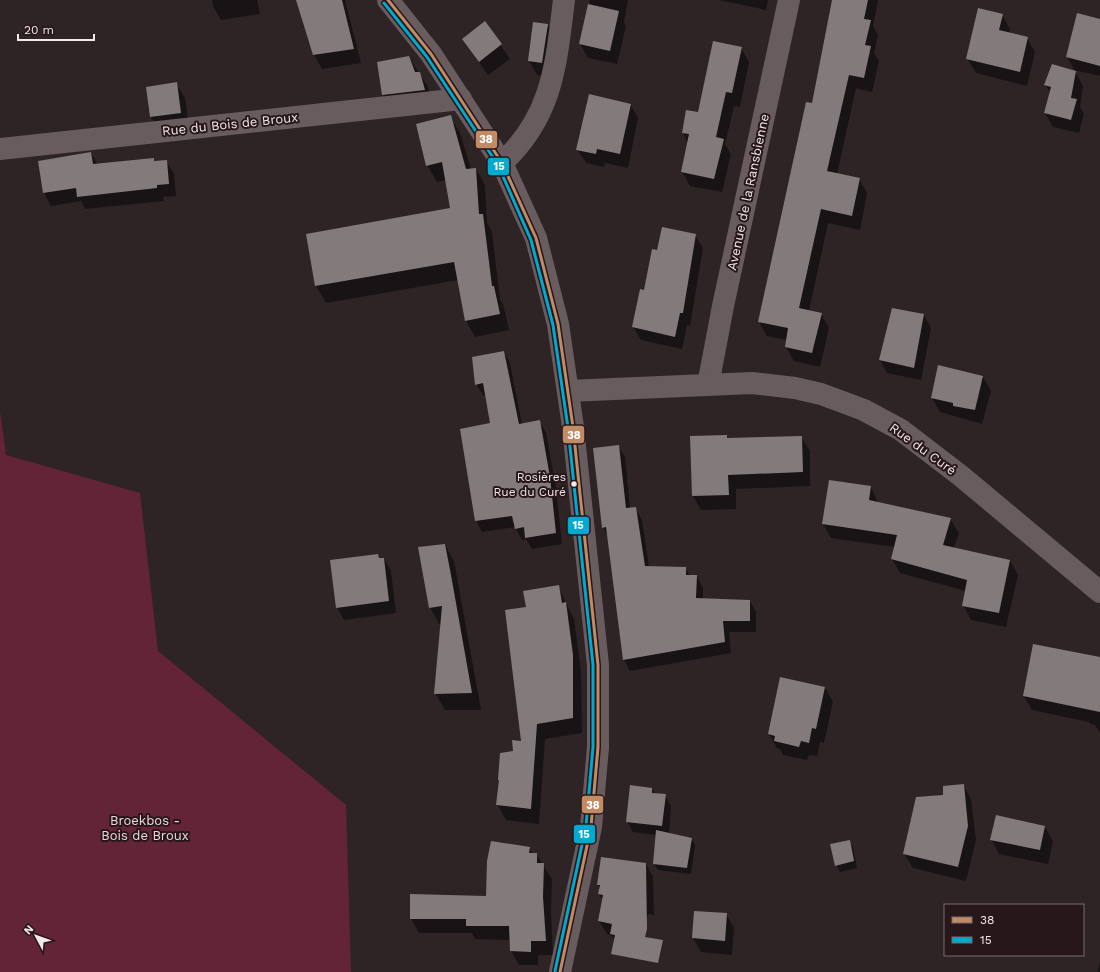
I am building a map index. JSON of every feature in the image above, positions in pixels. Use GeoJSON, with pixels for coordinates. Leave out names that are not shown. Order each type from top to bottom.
{"type":"FeatureCollection","features":[{"type":"Feature","properties":{"kind":"street"},"geometry":{"type":"LineString","coordinates":[[388,0],[431,54],[502,163],[536,238],[558,324],[580,489],[598,665],[598,747],[591,827],[560,972]]}},
{"type":"Feature","properties":{"kind":"street"},"geometry":{"type":"LineString","coordinates":[[502,163],[515,150],[538,117],[553,80],[564,0]]}},
{"type":"Feature","properties":{"kind":"street","name":"Avenue de la Ransbienne"},"geometry":{"type":"LineString","coordinates":[[708,385],[723,306],[789,0]]}},
{"type":"Feature","properties":{"kind":"street","name":"Rue du Bois de Broux"},"geometry":{"type":"LineString","coordinates":[[0,149],[461,99]]}},
{"type":"Feature","properties":{"kind":"street","name":"Rue du Curé"},"geometry":{"type":"LineString","coordinates":[[568,391],[752,383],[795,388],[821,394],[864,410],[901,430],[961,476],[1100,592]]}},
{"type":"Feature","properties":{"kind":"green space","name":"Broekbos - Bois de Broux"},"geometry":{"type":"Polygon","coordinates":[[[0,411],[6,455],[140,493],[158,651],[346,805],[351,972],[0,972],[0,411]]]}},
{"type":"Feature","properties":{"kind":"building"},"geometry":{"type":"Polygon","coordinates":[[[296,0],[342,0],[354,49],[313,55],[296,0]]]}},
{"type":"Feature","properties":{"kind":"building"},"geometry":{"type":"Polygon","coordinates":[[[832,0],[868,0],[864,19],[871,20],[865,45],[871,46],[864,78],[849,75],[827,171],[860,178],[852,216],[821,209],[799,308],[822,313],[812,353],[785,347],[788,328],[758,322],[806,102],[812,103],[832,0]]]}},
{"type":"Feature","properties":{"kind":"building"},"geometry":{"type":"Polygon","coordinates":[[[588,4],[619,11],[610,51],[579,44],[588,4]]]}},
{"type":"Feature","properties":{"kind":"building"},"geometry":{"type":"Polygon","coordinates":[[[978,8],[1003,14],[999,30],[1028,37],[1020,72],[966,59],[978,8]]]}},
{"type":"Feature","properties":{"kind":"building"},"geometry":{"type":"Polygon","coordinates":[[[1077,13],[1100,19],[1100,66],[1066,57],[1077,13]]]}},
{"type":"Feature","properties":{"kind":"building"},"geometry":{"type":"Polygon","coordinates":[[[485,21],[502,44],[479,62],[462,39],[485,21]]]}},
{"type":"Feature","properties":{"kind":"building"},"geometry":{"type":"Polygon","coordinates":[[[533,22],[548,24],[542,63],[528,61],[533,22]]]}},
{"type":"Feature","properties":{"kind":"building"},"geometry":{"type":"Polygon","coordinates":[[[713,41],[742,47],[732,93],[726,92],[716,137],[724,139],[714,179],[681,172],[689,134],[682,133],[686,110],[698,112],[713,41]]]}},
{"type":"Feature","properties":{"kind":"building"},"geometry":{"type":"Polygon","coordinates":[[[409,56],[415,72],[420,72],[425,90],[382,95],[377,62],[409,56]]]}},
{"type":"Feature","properties":{"kind":"building"},"geometry":{"type":"Polygon","coordinates":[[[1052,64],[1076,71],[1071,98],[1077,99],[1071,120],[1044,113],[1051,87],[1044,85],[1052,64]]]}},
{"type":"Feature","properties":{"kind":"building"},"geometry":{"type":"Polygon","coordinates":[[[177,82],[181,113],[150,117],[146,87],[177,82]]]}},
{"type":"Feature","properties":{"kind":"building"},"geometry":{"type":"Polygon","coordinates":[[[589,94],[631,104],[620,154],[597,149],[596,154],[576,150],[589,94]]]}},
{"type":"Feature","properties":{"kind":"building"},"geometry":{"type":"Polygon","coordinates":[[[451,115],[466,169],[476,168],[479,214],[483,214],[492,286],[494,286],[500,314],[465,321],[454,262],[315,286],[306,234],[450,208],[442,162],[426,166],[416,124],[451,115]]]}},
{"type":"Feature","properties":{"kind":"building"},"geometry":{"type":"Polygon","coordinates":[[[91,152],[93,164],[154,158],[154,161],[167,160],[169,184],[157,185],[157,188],[77,197],[76,188],[43,193],[38,161],[91,152]]]}},
{"type":"Feature","properties":{"kind":"building"},"geometry":{"type":"Polygon","coordinates":[[[662,227],[696,234],[683,313],[680,313],[675,337],[632,327],[640,289],[644,290],[652,249],[657,250],[662,227]]]}},
{"type":"Feature","properties":{"kind":"building"},"geometry":{"type":"Polygon","coordinates":[[[892,308],[924,314],[914,368],[879,360],[892,308]]]}},
{"type":"Feature","properties":{"kind":"building"},"geometry":{"type":"Polygon","coordinates":[[[504,351],[519,424],[540,420],[550,477],[556,533],[525,538],[524,527],[515,529],[512,516],[475,521],[460,429],[490,423],[483,383],[475,385],[472,357],[504,351]]]}},
{"type":"Feature","properties":{"kind":"building"},"geometry":{"type":"Polygon","coordinates":[[[938,365],[983,376],[975,410],[953,406],[953,403],[931,398],[938,365]]]}},
{"type":"Feature","properties":{"kind":"building"},"geometry":{"type":"Polygon","coordinates":[[[727,435],[727,438],[802,436],[803,472],[728,475],[729,495],[692,496],[690,436],[727,435]]]}},
{"type":"Feature","properties":{"kind":"building"},"geometry":{"type":"Polygon","coordinates":[[[619,445],[626,508],[636,507],[645,566],[686,567],[686,575],[697,575],[696,598],[750,600],[750,621],[723,621],[725,642],[623,660],[606,527],[602,528],[593,448],[619,445]]]}},
{"type":"Feature","properties":{"kind":"building"},"geometry":{"type":"Polygon","coordinates":[[[829,480],[871,486],[869,500],[951,518],[943,545],[1010,560],[999,613],[962,606],[967,580],[891,559],[897,535],[822,524],[829,480]]]}},
{"type":"Feature","properties":{"kind":"building"},"geometry":{"type":"Polygon","coordinates":[[[445,544],[472,693],[434,694],[442,606],[429,608],[418,547],[445,544]]]}},
{"type":"Feature","properties":{"kind":"building"},"geometry":{"type":"Polygon","coordinates":[[[378,554],[379,558],[384,558],[389,601],[336,608],[330,560],[378,554]]]}},
{"type":"Feature","properties":{"kind":"building"},"geometry":{"type":"Polygon","coordinates":[[[559,585],[562,603],[566,602],[573,655],[573,718],[537,724],[531,809],[496,805],[500,753],[513,751],[512,740],[521,741],[505,610],[526,607],[523,591],[559,585]]]}},
{"type":"Feature","properties":{"kind":"building"},"geometry":{"type":"Polygon","coordinates":[[[1033,644],[1100,657],[1100,712],[1023,696],[1033,644]]]}},
{"type":"Feature","properties":{"kind":"building"},"geometry":{"type":"Polygon","coordinates":[[[780,677],[825,687],[816,729],[812,728],[809,743],[801,741],[799,747],[774,741],[775,736],[768,734],[780,677]]]}},
{"type":"Feature","properties":{"kind":"building"},"geometry":{"type":"Polygon","coordinates":[[[964,784],[968,826],[958,867],[903,854],[916,797],[943,795],[943,786],[964,784]]]}},
{"type":"Feature","properties":{"kind":"building"},"geometry":{"type":"Polygon","coordinates":[[[630,785],[652,788],[652,793],[666,794],[662,826],[626,822],[630,785]]]}},
{"type":"Feature","properties":{"kind":"building"},"geometry":{"type":"Polygon","coordinates":[[[996,815],[1045,826],[1040,850],[990,840],[996,815]]]}},
{"type":"Feature","properties":{"kind":"building"},"geometry":{"type":"Polygon","coordinates":[[[656,830],[692,838],[687,868],[653,864],[656,830]]]}},
{"type":"Feature","properties":{"kind":"building"},"geometry":{"type":"Polygon","coordinates":[[[850,840],[854,861],[835,866],[830,844],[850,840]]]}},
{"type":"Feature","properties":{"kind":"building"},"geometry":{"type":"Polygon","coordinates":[[[491,841],[530,847],[529,853],[537,853],[537,863],[544,863],[543,897],[546,941],[531,941],[531,952],[510,951],[509,926],[466,926],[466,919],[410,919],[410,894],[486,896],[487,861],[491,841]]]}},
{"type":"Feature","properties":{"kind":"building"},"geometry":{"type":"Polygon","coordinates":[[[601,857],[646,863],[647,929],[645,937],[663,940],[658,963],[611,954],[615,935],[610,934],[612,924],[598,921],[603,895],[598,894],[600,885],[597,885],[601,857]]]}},
{"type":"Feature","properties":{"kind":"building"},"geometry":{"type":"Polygon","coordinates":[[[694,911],[727,913],[725,941],[692,938],[694,911]]]}},
{"type":"Feature","properties":{"kind":"transit line","name":"38"},"geometry":{"type":"LineString","coordinates":[[388,0],[431,54],[502,163],[536,238],[558,324],[573,427],[598,665],[598,747],[591,827],[560,972]]}},
{"type":"Feature","properties":{"kind":"transit line","name":"15"},"geometry":{"type":"LineString","coordinates":[[384,3],[427,57],[498,165],[531,240],[553,325],[568,428],[593,665],[593,747],[586,826],[555,971]]}},
{"type":"Feature","properties":{"kind":"place","name":"Rosières Rue du Curé"},"geometry":{"type":"Point","coordinates":[574,484]}}]}
